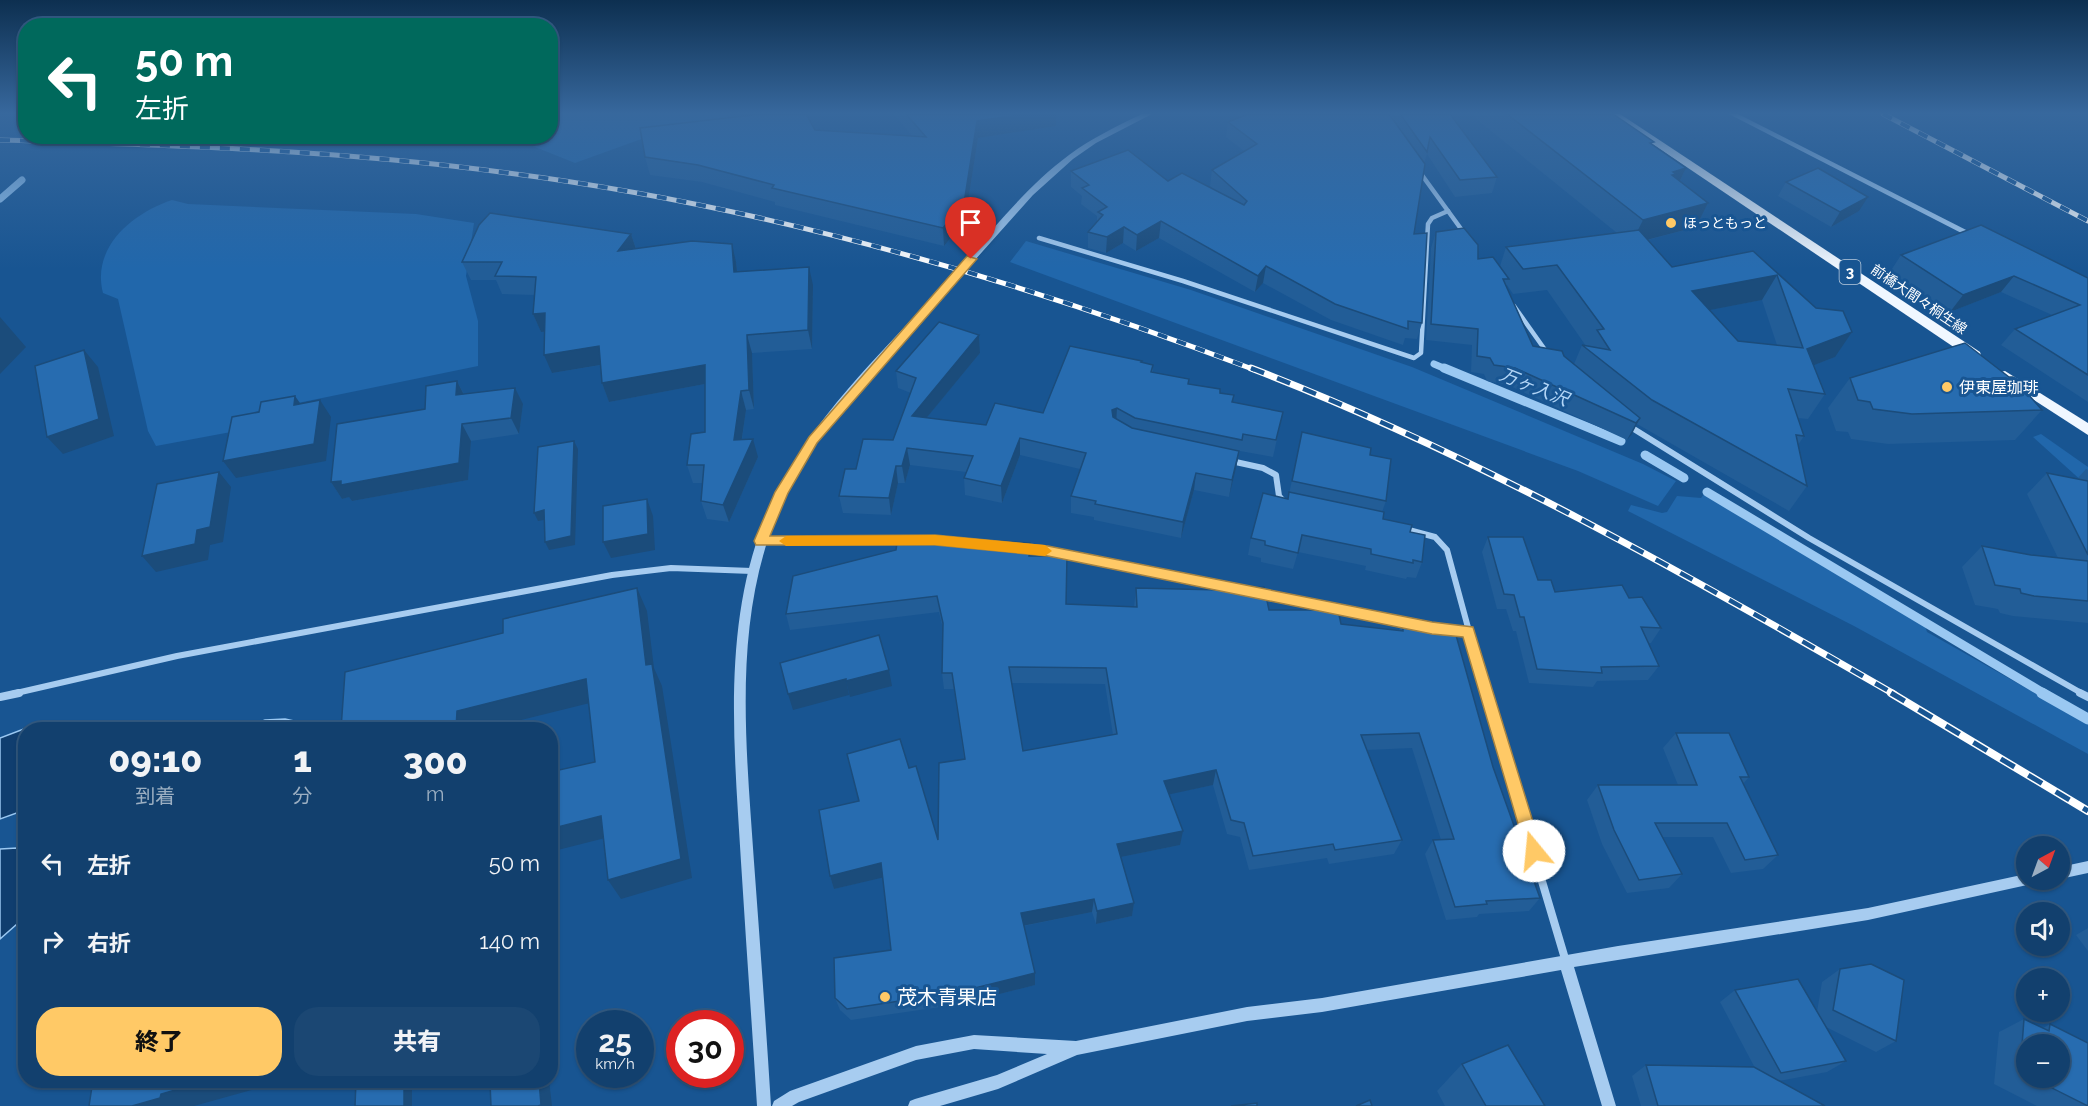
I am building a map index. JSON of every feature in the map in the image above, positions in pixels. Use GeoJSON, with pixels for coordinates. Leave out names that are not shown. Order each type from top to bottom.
{"type":"FeatureCollection","features":[{"type":"Feature","properties":{"kind":"main road","name":"前橋大間々桐生線"},"geometry":{"type":"LineString","coordinates":[[1691,166],[2088,430]]}},
{"type":"Feature","properties":{"kind":"street"},"geometry":{"type":"LineString","coordinates":[[764,1106],[740,735],[745,614],[752,572],[761,541],[781,492],[813,440],[1027,195],[1058,166]]}},
{"type":"Feature","properties":{"kind":"street"},"geometry":{"type":"LineString","coordinates":[[1416,166],[1466,236]]}},
{"type":"Feature","properties":{"kind":"street"},"geometry":{"type":"LineString","coordinates":[[1835,166],[1983,241]]}},
{"type":"Feature","properties":{"kind":"street"},"geometry":{"type":"LineString","coordinates":[[1039,238],[1183,281],[1414,358],[1421,353],[1428,224],[1432,218],[1448,211]]}},
{"type":"Feature","properties":{"kind":"street"},"geometry":{"type":"LineString","coordinates":[[1510,301],[1555,364]]}},
{"type":"Feature","properties":{"kind":"street"},"geometry":{"type":"LineString","coordinates":[[1618,418],[1647,440],[1809,538],[2088,697]]}},
{"type":"Feature","properties":{"kind":"street"},"geometry":{"type":"LineString","coordinates":[[1228,460],[1263,468],[1276,475],[1281,500],[1294,506]]}},
{"type":"Feature","properties":{"kind":"street"},"geometry":{"type":"LineString","coordinates":[[1398,527],[1435,536],[1444,542],[1468,632],[1609,1106]]}},
{"type":"Feature","properties":{"kind":"street"},"geometry":{"type":"LineString","coordinates":[[761,541],[917,541]]}},
{"type":"Feature","properties":{"kind":"street"},"geometry":{"type":"LineString","coordinates":[[1013,547],[1112,562],[1421,626]]}},
{"type":"Feature","properties":{"kind":"street"},"geometry":{"type":"LineString","coordinates":[[0,697],[177,656],[612,575],[671,568],[752,572]]}},
{"type":"Feature","properties":{"kind":"street"},"geometry":{"type":"LineString","coordinates":[[1444,629],[1468,632]]}},
{"type":"Feature","properties":{"kind":"street"},"geometry":{"type":"LineString","coordinates":[[2070,871],[2088,867]]}},
{"type":"Feature","properties":{"kind":"street"},"geometry":{"type":"LineString","coordinates":[[915,1106],[998,1082],[1077,1048],[1247,1014],[1322,1005],[1566,962],[1868,914],[2016,882]]}},
{"type":"Feature","properties":{"kind":"street"},"geometry":{"type":"LineString","coordinates":[[779,1106],[804,1093],[916,1053],[974,1042],[1077,1048]]}},
{"type":"Feature","properties":{"kind":"shaded area"},"geometry":{"type":"Polygon","coordinates":[[[172,200],[188,204],[416,214],[474,223],[466,276],[478,321],[478,366],[254,412],[247,429],[156,446],[148,431],[118,299],[103,293],[101,276],[103,261],[118,234],[143,214],[172,200]]]}},
{"type":"Feature","properties":{"kind":"shaded area"},"geometry":{"type":"Polygon","coordinates":[[[1026,241],[1191,290],[1412,367],[1643,464],[1676,481],[1658,506],[1578,471],[1010,262],[1026,241]]]}},
{"type":"Feature","properties":{"kind":"shaded area"},"geometry":{"type":"Polygon","coordinates":[[[2041,434],[2088,467],[2088,482],[2084,483],[2033,437],[2041,434]]]}},
{"type":"Feature","properties":{"kind":"shaded area"},"geometry":{"type":"Polygon","coordinates":[[[1704,494],[1924,623],[1927,632],[2088,723],[2088,754],[1854,626],[1628,511],[1631,505],[1662,513],[1667,512],[1677,496],[1701,498],[1704,494]]]}},
{"type":"Feature","properties":{"kind":"shaded area"},"geometry":{"type":"Polygon","coordinates":[[[285,719],[298,722],[260,722],[285,719]]]}},
{"type":"Feature","properties":{"kind":"shaded area"},"geometry":{"type":"Polygon","coordinates":[[[18,731],[18,813],[0,819],[0,738],[18,731]]]}},
{"type":"Feature","properties":{"kind":"shaded area"},"geometry":{"type":"Polygon","coordinates":[[[18,848],[18,923],[0,939],[0,849],[18,848]]]}},
{"type":"Feature","properties":{"kind":"building"},"geometry":{"type":"Polygon","coordinates":[[[700,166],[970,166],[964,203],[943,228],[772,188],[774,185],[700,166]]]}},
{"type":"Feature","properties":{"kind":"building"},"geometry":{"type":"Polygon","coordinates":[[[1086,166],[1148,166],[1168,181],[1182,173],[1244,205],[1247,201],[1212,170],[1220,166],[1425,166],[1414,234],[1427,233],[1422,323],[1408,321],[1408,329],[1335,304],[1266,266],[1258,276],[1161,221],[1137,235],[1124,227],[1107,237],[1088,232],[1103,215],[1098,212],[1107,207],[1082,188],[1089,185],[1071,171],[1086,166]]]}},
{"type":"Feature","properties":{"kind":"building"},"geometry":{"type":"Polygon","coordinates":[[[1450,166],[1489,166],[1497,177],[1460,180],[1450,166]]]}},
{"type":"Feature","properties":{"kind":"building"},"geometry":{"type":"Polygon","coordinates":[[[1573,166],[1683,166],[1686,168],[1673,172],[1676,174],[1672,175],[1708,203],[1643,220],[1573,166]]]}},
{"type":"Feature","properties":{"kind":"building"},"geometry":{"type":"Polygon","coordinates":[[[1818,168],[1868,197],[1840,212],[1786,182],[1818,168]]]}},
{"type":"Feature","properties":{"kind":"building"},"geometry":{"type":"Polygon","coordinates":[[[490,213],[631,234],[618,251],[692,241],[732,244],[734,272],[809,267],[808,330],[747,335],[749,390],[741,391],[734,440],[753,439],[723,505],[701,501],[704,465],[687,465],[691,434],[705,432],[705,365],[602,383],[599,346],[544,355],[545,313],[533,314],[536,277],[495,276],[502,262],[462,262],[479,225],[490,213]]]}},
{"type":"Feature","properties":{"kind":"building"},"geometry":{"type":"Polygon","coordinates":[[[1981,225],[2088,278],[2088,375],[2015,329],[2080,305],[2014,276],[1963,295],[1901,255],[1981,225]]]}},
{"type":"Feature","properties":{"kind":"building"},"geometry":{"type":"Polygon","coordinates":[[[1464,228],[1478,245],[1478,259],[1493,257],[1509,279],[1503,279],[1533,346],[1562,351],[1564,356],[1640,418],[1636,423],[1515,368],[1494,365],[1490,358],[1477,356],[1478,329],[1431,324],[1436,232],[1464,228]]]}},
{"type":"Feature","properties":{"kind":"building"},"geometry":{"type":"Polygon","coordinates":[[[1639,230],[1672,267],[1753,251],[1816,308],[1843,311],[1852,332],[1807,349],[1825,394],[1788,389],[1804,436],[1796,435],[1807,486],[1652,400],[1582,345],[1610,350],[1597,330],[1604,329],[1557,265],[1523,269],[1506,247],[1639,230]],[[1777,275],[1692,291],[1738,341],[1803,348],[1777,275]]]}},
{"type":"Feature","properties":{"kind":"building"},"geometry":{"type":"Polygon","coordinates":[[[939,322],[979,335],[912,416],[986,425],[995,403],[1043,413],[1070,346],[1142,361],[1153,365],[1151,372],[1189,379],[1188,384],[1220,389],[1220,393],[1234,395],[1232,402],[1283,412],[1276,440],[1243,434],[1242,440],[1135,418],[1117,408],[1112,410],[1113,417],[1132,428],[1239,451],[1232,480],[1196,473],[1183,522],[1095,504],[1096,501],[1071,496],[1086,453],[1020,438],[1001,486],[964,478],[973,456],[907,448],[902,466],[896,466],[889,498],[839,496],[845,469],[856,469],[863,439],[893,440],[916,378],[896,371],[939,322]]]}},
{"type":"Feature","properties":{"kind":"building"},"geometry":{"type":"Polygon","coordinates":[[[1965,343],[2009,377],[2013,377],[2042,410],[1912,414],[1873,409],[1870,402],[1858,400],[1850,378],[1965,343]]]}},
{"type":"Feature","properties":{"kind":"building"},"geometry":{"type":"Polygon","coordinates":[[[84,350],[99,419],[47,437],[35,366],[84,350]]]}},
{"type":"Feature","properties":{"kind":"building"},"geometry":{"type":"Polygon","coordinates":[[[457,381],[456,395],[515,388],[511,418],[462,424],[459,463],[341,485],[341,481],[331,482],[337,424],[425,409],[426,386],[457,381]]]}},
{"type":"Feature","properties":{"kind":"building"},"geometry":{"type":"Polygon","coordinates":[[[295,396],[294,405],[320,400],[314,444],[223,461],[232,417],[259,412],[261,402],[295,396]]]}},
{"type":"Feature","properties":{"kind":"building"},"geometry":{"type":"Polygon","coordinates":[[[1302,432],[1371,448],[1370,455],[1391,459],[1386,501],[1292,481],[1302,432]]]}},
{"type":"Feature","properties":{"kind":"building"},"geometry":{"type":"Polygon","coordinates":[[[574,441],[571,536],[545,542],[544,510],[534,513],[538,447],[574,441]]]}},
{"type":"Feature","properties":{"kind":"building"},"geometry":{"type":"Polygon","coordinates":[[[219,472],[210,527],[197,530],[195,544],[142,556],[157,484],[219,472]]]}},
{"type":"Feature","properties":{"kind":"building"},"geometry":{"type":"Polygon","coordinates":[[[2047,473],[2088,481],[2088,555],[2047,473]]]}},
{"type":"Feature","properties":{"kind":"building"},"geometry":{"type":"Polygon","coordinates":[[[1289,492],[1384,512],[1383,519],[1412,525],[1410,532],[1425,535],[1422,562],[1413,560],[1413,563],[1371,554],[1371,549],[1302,535],[1298,553],[1265,545],[1265,541],[1251,538],[1263,493],[1288,499],[1289,492]]]}},
{"type":"Feature","properties":{"kind":"building"},"geometry":{"type":"Polygon","coordinates":[[[647,499],[648,534],[603,542],[603,506],[647,499]]]}},
{"type":"Feature","properties":{"kind":"building"},"geometry":{"type":"Polygon","coordinates":[[[898,536],[1030,543],[1029,556],[1067,556],[1066,604],[1137,607],[1136,588],[1221,590],[1264,587],[1269,610],[1338,610],[1341,624],[1403,631],[1403,619],[1454,628],[1493,767],[1540,898],[1486,901],[1487,904],[1455,907],[1433,840],[1454,839],[1419,733],[1361,735],[1402,840],[1335,850],[1333,844],[1253,856],[1244,823],[1231,820],[1216,770],[1164,781],[1183,831],[1117,844],[1134,903],[1097,911],[1094,899],[1021,913],[1035,973],[959,992],[847,1009],[835,998],[834,958],[891,950],[881,863],[830,876],[819,810],[859,801],[847,754],[900,739],[909,768],[916,766],[938,840],[939,763],[965,759],[952,673],[942,673],[943,623],[937,596],[786,614],[793,576],[896,550],[898,536]],[[1009,667],[1023,751],[1117,734],[1106,668],[1009,667]]]}},
{"type":"Feature","properties":{"kind":"building"},"geometry":{"type":"Polygon","coordinates":[[[1488,537],[1523,537],[1538,580],[1551,580],[1555,592],[1622,585],[1629,598],[1642,597],[1661,628],[1641,627],[1659,666],[1601,667],[1602,673],[1537,669],[1524,617],[1520,617],[1514,595],[1504,594],[1488,537]]]}},
{"type":"Feature","properties":{"kind":"building"},"geometry":{"type":"Polygon","coordinates":[[[1982,546],[2031,555],[2088,561],[2088,601],[2034,596],[2021,593],[2020,589],[1995,585],[1982,546]]]}},
{"type":"Feature","properties":{"kind":"building"},"geometry":{"type":"Polygon","coordinates":[[[637,588],[646,665],[652,664],[681,859],[608,880],[601,816],[558,827],[558,770],[595,762],[586,679],[457,711],[456,722],[341,722],[345,672],[503,633],[503,619],[637,588]]]}},
{"type":"Feature","properties":{"kind":"building"},"geometry":{"type":"Polygon","coordinates":[[[879,635],[889,670],[788,694],[780,663],[879,635]]]}},
{"type":"Feature","properties":{"kind":"building"},"geometry":{"type":"Polygon","coordinates":[[[1676,733],[1729,733],[1749,777],[1740,777],[1778,855],[1745,860],[1727,823],[1655,823],[1682,874],[1639,880],[1614,830],[1598,785],[1697,785],[1676,733]]]}},
{"type":"Feature","properties":{"kind":"building"},"geometry":{"type":"Polygon","coordinates":[[[1871,964],[1904,980],[1896,1041],[1833,1010],[1840,969],[1871,964]]]}},
{"type":"Feature","properties":{"kind":"building"},"geometry":{"type":"Polygon","coordinates":[[[1798,979],[1846,1061],[1781,1073],[1735,990],[1798,979]]]}},
{"type":"Feature","properties":{"kind":"building"},"geometry":{"type":"Polygon","coordinates":[[[2024,1022],[2030,1022],[2049,1031],[2050,1024],[2070,1034],[2023,1034],[2024,1022]]]}},
{"type":"Feature","properties":{"kind":"building"},"geometry":{"type":"Polygon","coordinates":[[[2070,1034],[2088,1043],[2088,1106],[2052,1088],[2070,1088],[2070,1034]]]}},
{"type":"Feature","properties":{"kind":"building"},"geometry":{"type":"Polygon","coordinates":[[[1508,1045],[1545,1106],[1486,1106],[1462,1064],[1508,1045]]]}},
{"type":"Feature","properties":{"kind":"building"},"geometry":{"type":"Polygon","coordinates":[[[1646,1065],[1754,1067],[1825,1106],[1658,1106],[1646,1065]]]}},
{"type":"Feature","properties":{"kind":"building"},"geometry":{"type":"Polygon","coordinates":[[[92,1088],[182,1088],[161,1094],[160,1098],[132,1106],[89,1106],[92,1088]]]}},
{"type":"Feature","properties":{"kind":"building"},"geometry":{"type":"Polygon","coordinates":[[[356,1088],[404,1088],[404,1106],[355,1106],[356,1088]]]}},
{"type":"Feature","properties":{"kind":"building"},"geometry":{"type":"Polygon","coordinates":[[[490,1088],[540,1088],[541,1105],[491,1106],[490,1088]]]}},
{"type":"Feature","properties":{"kind":"building"},"geometry":{"type":"Polygon","coordinates":[[[1370,1100],[1372,1106],[1356,1106],[1370,1100]]]}},
{"type":"Feature","properties":{"kind":"building"},"geometry":{"type":"Polygon","coordinates":[[[1257,1103],[1257,1106],[1231,1106],[1257,1103]]]}},
{"type":"Feature","properties":{"kind":"waterway"},"geometry":{"type":"LineString","coordinates":[[0,199],[22,180]]}},
{"type":"Feature","properties":{"kind":"waterway","name":"万ヶ入沢"},"geometry":{"type":"LineString","coordinates":[[1434,364],[1448,370]]}},
{"type":"Feature","properties":{"kind":"waterway","name":"万ヶ入沢"},"geometry":{"type":"LineString","coordinates":[[1444,368],[1621,441]]}},
{"type":"Feature","properties":{"kind":"waterway","name":"万ヶ入沢"},"geometry":{"type":"LineString","coordinates":[[1645,455],[1684,478]]}},
{"type":"Feature","properties":{"kind":"waterway"},"geometry":{"type":"LineString","coordinates":[[1707,492],[2045,694]]}},
{"type":"Feature","properties":{"kind":"waterway"},"geometry":{"type":"LineString","coordinates":[[2042,693],[2088,719]]}},
{"type":"Feature","properties":{"kind":"railway"},"geometry":{"type":"LineString","coordinates":[[450,166],[604,187],[699,205],[887,249],[1073,305],[1255,370]]}},
{"type":"Feature","properties":{"kind":"railway"},"geometry":{"type":"LineString","coordinates":[[1982,166],[2088,221]]}},
{"type":"Feature","properties":{"kind":"railway"},"geometry":{"type":"LineString","coordinates":[[1251,368],[1417,438],[1498,477],[1658,561],[1894,694]]}},
{"type":"Feature","properties":{"kind":"railway"},"geometry":{"type":"LineString","coordinates":[[1891,693],[2088,811]]}},
{"type":"Feature","properties":{"kind":"slow traffic"},"geometry":{"type":"LineString","coordinates":[[786,541],[935,540],[1045,551]]}},
{"type":"Feature","properties":{"kind":"place","name":"ほっともっと"},"geometry":{"type":"Point","coordinates":[1671,223]}},
{"type":"Feature","properties":{"kind":"place","name":"伊東屋珈琲"},"geometry":{"type":"Point","coordinates":[1947,387]}},
{"type":"Feature","properties":{"kind":"place","name":"茂木青果店"},"geometry":{"type":"Point","coordinates":[885,997]}},
{"type":"Feature","properties":{"kind":"route"},"geometry":{"type":"LineString","coordinates":[[971,259],[813,440],[781,492],[761,541],[935,540],[1048,551],[1432,628],[1468,632],[1534,851]]}}]}
